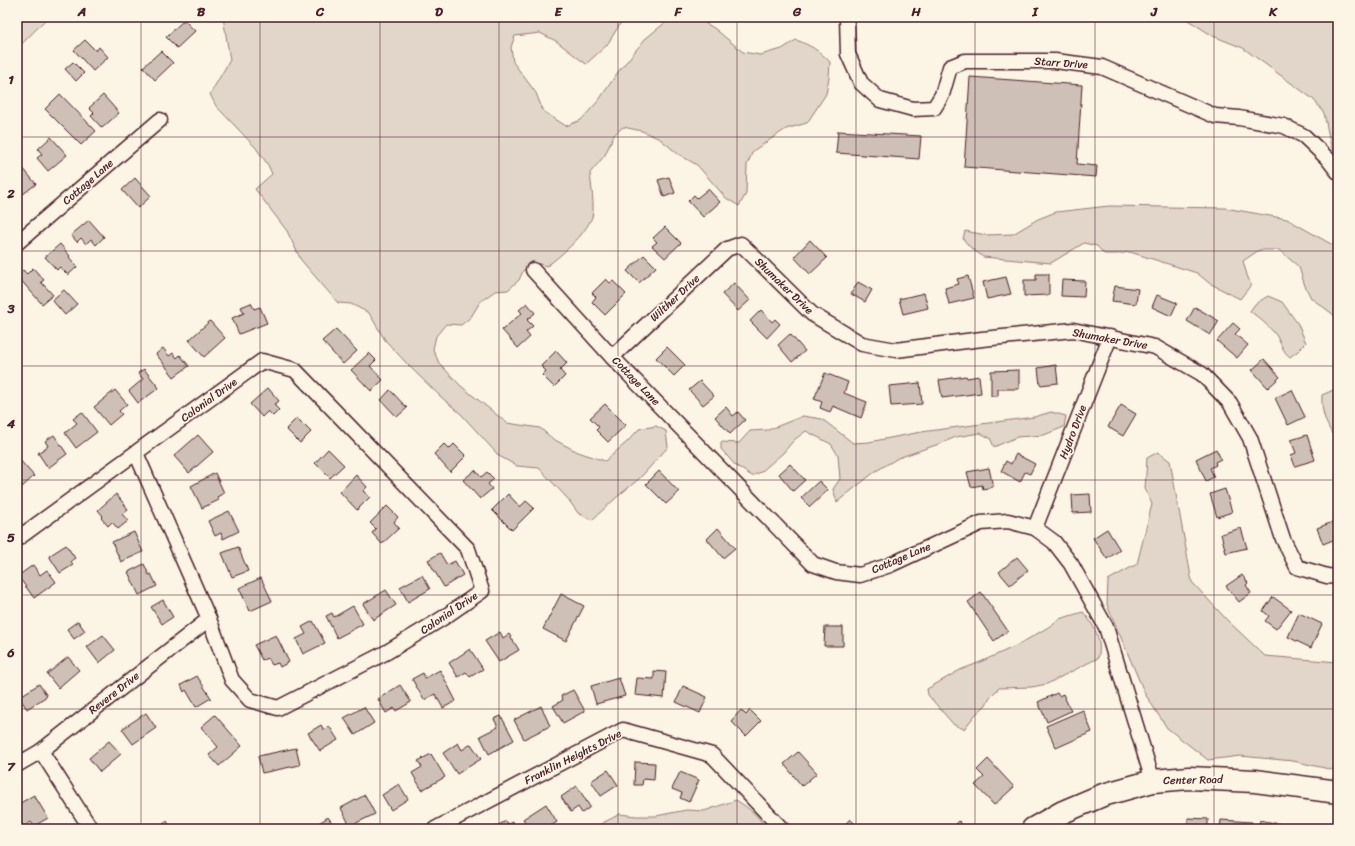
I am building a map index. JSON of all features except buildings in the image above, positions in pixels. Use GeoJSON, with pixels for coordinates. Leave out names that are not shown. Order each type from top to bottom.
{"type":"FeatureCollection","features":[{"type":"Feature","properties":{"kind":"main road","name":"Center Road"},"geometry":{"type":"LineString","coordinates":[[1033,829],[1063,812],[1103,795],[1153,781],[1189,778],[1254,781],[1338,792]]}},
{"type":"Feature","properties":{"kind":"street","name":"Starr Drive"},"geometry":{"type":"LineString","coordinates":[[847,17],[848,54],[861,83],[880,100],[913,109],[934,108],[942,95],[950,67],[965,61],[1055,60],[1102,67],[1215,116],[1239,118],[1284,126],[1304,136],[1327,158],[1338,172]]}},
{"type":"Feature","properties":{"kind":"street","name":"Cottage Lane"},"geometry":{"type":"LineString","coordinates":[[17,243],[160,120]]}},
{"type":"Feature","properties":{"kind":"street","name":"Shumaker Drive"},"geometry":{"type":"LineString","coordinates":[[741,244],[812,314],[862,344],[896,350],[982,339],[1073,330],[1155,347],[1202,374],[1230,403],[1250,438],[1283,539],[1297,567],[1326,576],[1338,577]]}},
{"type":"Feature","properties":{"kind":"street","name":"Wilther Drive"},"geometry":{"type":"LineString","coordinates":[[612,357],[727,249],[741,244]]}},
{"type":"Feature","properties":{"kind":"street","name":"Cottage Lane"},"geometry":{"type":"LineString","coordinates":[[534,270],[612,357],[813,564],[836,572],[860,575],[890,565],[981,523],[1008,520],[1035,528],[1054,542],[1071,564],[1106,627],[1153,781]]}},
{"type":"Feature","properties":{"kind":"street","name":"Hydro Drive"},"geometry":{"type":"LineString","coordinates":[[1035,528],[1110,337]]}},
{"type":"Feature","properties":{"kind":"street","name":"Colonial Drive"},"geometry":{"type":"LineString","coordinates":[[17,539],[262,361],[295,370],[468,549],[482,591],[443,618],[388,652],[278,708],[250,700],[232,680],[209,619],[136,453]]}},
{"type":"Feature","properties":{"kind":"street","name":"Revere Drive"},"geometry":{"type":"LineString","coordinates":[[17,765],[41,751],[209,619]]}},
{"type":"Feature","properties":{"kind":"street","name":"Franklin Heights Drive"},"geometry":{"type":"LineString","coordinates":[[435,829],[623,730],[712,754],[782,829]]}},
{"type":"Feature","properties":{"kind":"street"},"geometry":{"type":"LineString","coordinates":[[41,751],[91,829]]}},
{"type":"Feature","properties":{"kind":"shaded area"},"geometry":{"type":"Polygon","coordinates":[[[17,17],[48,17],[17,49],[17,17]]]}},
{"type":"Feature","properties":{"kind":"shaded area"},"geometry":{"type":"Polygon","coordinates":[[[223,17],[627,17],[620,24],[607,45],[586,64],[556,41],[540,33],[515,36],[511,47],[513,62],[536,93],[543,111],[566,126],[581,120],[599,100],[618,72],[645,39],[672,17],[694,17],[714,28],[743,52],[760,55],[782,49],[796,40],[814,49],[830,62],[826,94],[807,123],[786,129],[753,151],[747,165],[746,194],[739,206],[726,198],[697,165],[678,154],[660,139],[642,131],[623,127],[614,135],[605,155],[590,173],[593,213],[589,224],[579,237],[547,266],[532,262],[523,271],[519,280],[508,290],[495,291],[480,302],[471,317],[461,325],[446,324],[436,336],[433,349],[439,363],[461,386],[507,423],[540,428],[553,439],[578,452],[605,461],[627,442],[639,429],[656,426],[666,431],[668,447],[640,478],[592,520],[578,513],[568,499],[539,468],[517,466],[499,456],[461,414],[409,366],[385,340],[369,313],[351,304],[338,303],[301,260],[287,231],[255,189],[272,174],[268,165],[256,148],[216,106],[210,94],[230,60],[223,17]]]}},
{"type":"Feature","properties":{"kind":"shaded area"},"geometry":{"type":"Polygon","coordinates":[[[1183,17],[1338,17],[1338,155],[1331,147],[1324,113],[1313,99],[1243,48],[1213,36],[1183,17]]]}},
{"type":"Feature","properties":{"kind":"shaded area"},"geometry":{"type":"Polygon","coordinates":[[[1109,206],[1225,208],[1287,219],[1338,248],[1338,321],[1334,315],[1311,298],[1305,286],[1299,267],[1279,250],[1259,250],[1243,261],[1251,285],[1240,299],[1209,283],[1197,273],[1130,252],[1104,254],[1097,246],[1084,243],[1051,263],[983,257],[970,247],[963,239],[965,231],[986,235],[1013,234],[1038,219],[1056,212],[1109,206]]]}},
{"type":"Feature","properties":{"kind":"shaded area"},"geometry":{"type":"Polygon","coordinates":[[[1268,296],[1282,302],[1298,324],[1306,343],[1290,357],[1283,350],[1276,335],[1264,322],[1250,311],[1255,304],[1268,296]]]}},
{"type":"Feature","properties":{"kind":"shaded area"},"geometry":{"type":"Polygon","coordinates":[[[1338,388],[1338,442],[1324,415],[1322,395],[1338,388]]]}},
{"type":"Feature","properties":{"kind":"shaded area"},"geometry":{"type":"Polygon","coordinates":[[[1051,412],[1066,416],[1064,427],[1044,435],[1017,437],[994,447],[990,438],[980,433],[956,437],[898,458],[876,471],[837,502],[833,489],[840,479],[838,455],[831,444],[806,431],[794,440],[783,453],[761,472],[752,476],[735,465],[721,449],[721,442],[739,443],[750,431],[768,430],[803,416],[822,419],[853,443],[869,442],[921,432],[1034,417],[1051,412]]]}},
{"type":"Feature","properties":{"kind":"shaded area"},"geometry":{"type":"Polygon","coordinates":[[[1158,452],[1170,461],[1192,582],[1227,620],[1265,656],[1338,662],[1338,771],[1293,761],[1240,756],[1208,760],[1167,728],[1145,694],[1107,605],[1108,580],[1137,564],[1152,504],[1145,489],[1147,458],[1158,452]]]}},
{"type":"Feature","properties":{"kind":"shaded area"},"geometry":{"type":"Polygon","coordinates":[[[1083,612],[1091,622],[1098,640],[1098,658],[1047,684],[1032,687],[999,688],[964,729],[954,725],[928,695],[927,689],[960,670],[1018,645],[1059,619],[1083,612]]]}},
{"type":"Feature","properties":{"kind":"shaded area"},"geometry":{"type":"Polygon","coordinates":[[[736,800],[753,813],[766,829],[591,829],[620,814],[656,816],[686,810],[704,811],[736,800]]]}}]}
